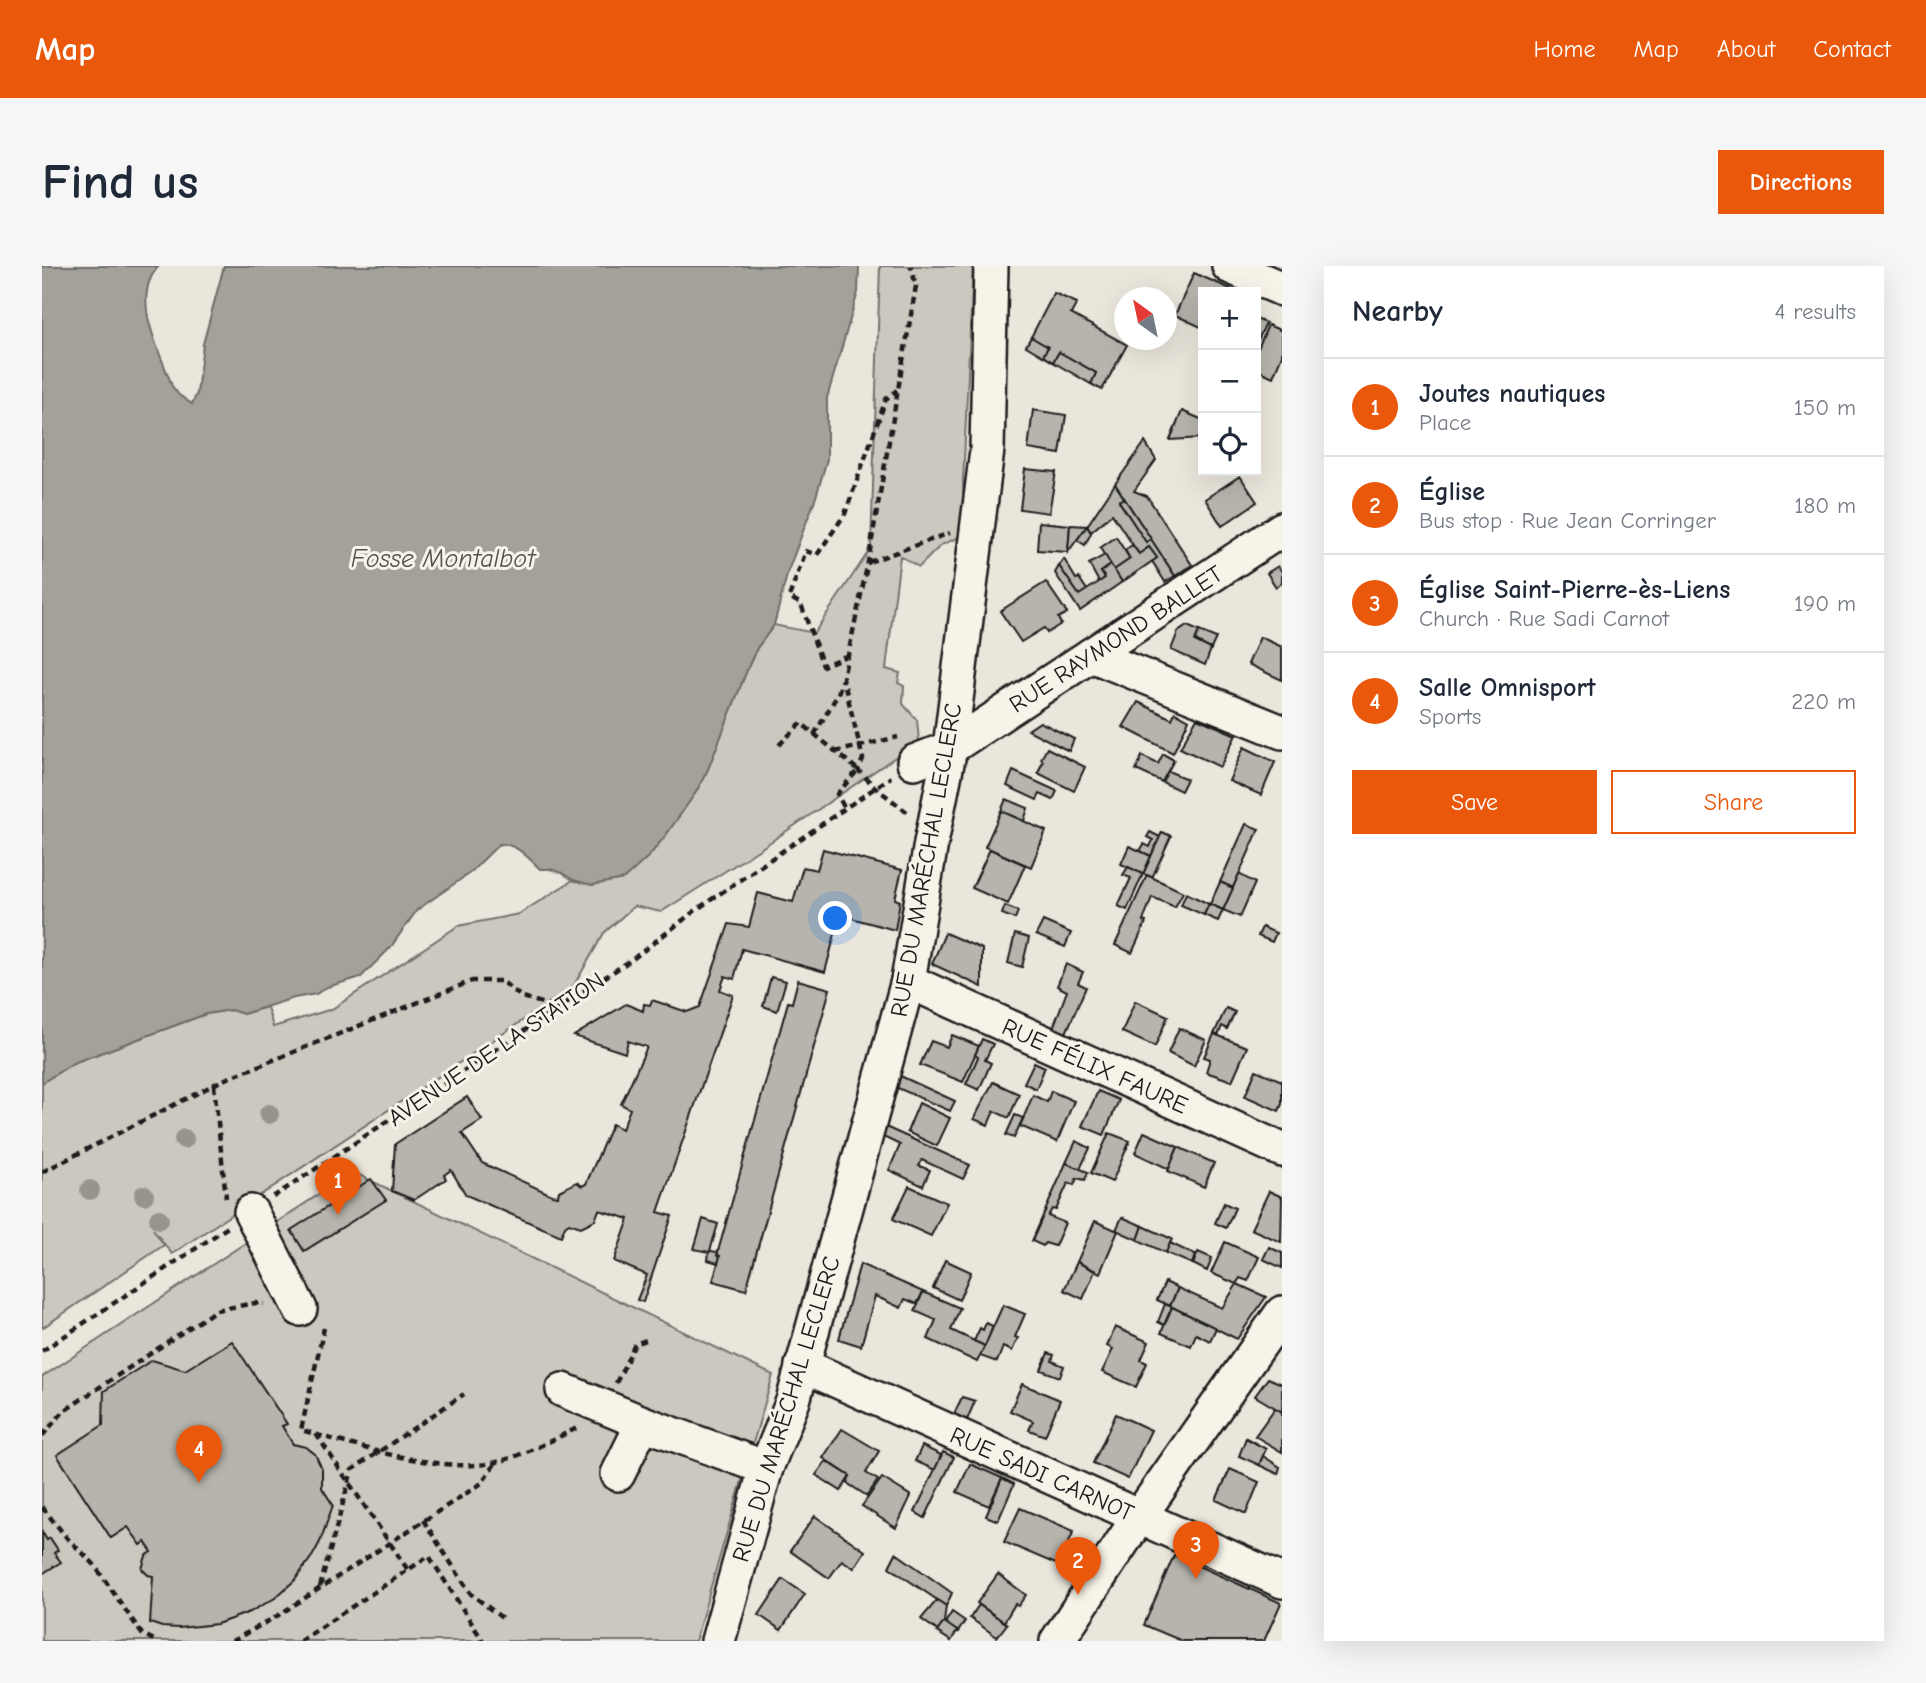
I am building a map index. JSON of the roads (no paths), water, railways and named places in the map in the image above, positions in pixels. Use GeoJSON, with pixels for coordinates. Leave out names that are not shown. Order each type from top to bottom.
{"type":"FeatureCollection","features":[{"type":"Feature","properties":{"kind":"street","name":"RUE DU MARÉCHAL LECLERC"},"geometry":{"type":"LineString","coordinates":[[718,1641],[766,1468],[793,1401],[908,981],[950,748],[987,450],[991,266]]}},
{"type":"Feature","properties":{"kind":"street"},"geometry":{"type":"LineString","coordinates":[[1229,266],[1282,289]]}},
{"type":"Feature","properties":{"kind":"street","name":"RUE RAYMOND BALLET"},"geometry":{"type":"LineString","coordinates":[[950,748],[1282,529]]}},
{"type":"Feature","properties":{"kind":"street"},"geometry":{"type":"LineString","coordinates":[[1091,655],[1282,732]]}},
{"type":"Feature","properties":{"kind":"street"},"geometry":{"type":"LineString","coordinates":[[906,749],[950,748]]}},
{"type":"Feature","properties":{"kind":"street","name":"RUE FÉLIX FAURE"},"geometry":{"type":"LineString","coordinates":[[908,981],[1282,1150]]}},
{"type":"Feature","properties":{"kind":"street"},"geometry":{"type":"LineString","coordinates":[[233,1213],[312,1319]]}},
{"type":"Feature","properties":{"kind":"street"},"geometry":{"type":"LineString","coordinates":[[1058,1641],[1139,1517],[1282,1313]]}},
{"type":"Feature","properties":{"kind":"street","name":"RUE SADI CARNOT"},"geometry":{"type":"LineString","coordinates":[[802,1365],[1282,1581]]}},
{"type":"Feature","properties":{"kind":"street"},"geometry":{"type":"LineString","coordinates":[[563,1390],[643,1423],[766,1468]]}},
{"type":"Feature","properties":{"kind":"street"},"geometry":{"type":"LineString","coordinates":[[618,1474],[643,1423]]}},
{"type":"Feature","properties":{"kind":"water","name":"Fosse Montalbot"},"geometry":{"type":"Polygon","coordinates":[[[42,266],[159,266],[150,279],[147,293],[150,324],[172,386],[192,404],[197,393],[203,344],[224,266],[859,266],[858,292],[827,398],[827,459],[816,497],[788,571],[774,625],[757,648],[749,665],[708,769],[696,792],[649,856],[624,879],[592,885],[550,869],[540,869],[517,849],[499,844],[471,872],[417,910],[390,948],[361,977],[327,987],[316,994],[243,1014],[231,1010],[206,1014],[73,1063],[42,1083],[42,266]]]}},
{"type":"Feature","properties":{"kind":"place","name":"Joutes nautiques"},"geometry":{"type":"Point","coordinates":[338,1215]}},
{"type":"Feature","properties":{"kind":"place","name":"Salle Omnisport"},"geometry":{"type":"Point","coordinates":[199,1483]}},
{"type":"Feature","properties":{"kind":"place","name":"Église Saint-Pierre-ès-Liens"},"geometry":{"type":"Point","coordinates":[1196,1579]}},
{"type":"Feature","properties":{"kind":"place","name":"Église"},"geometry":{"type":"Point","coordinates":[1078,1595]}}]}
